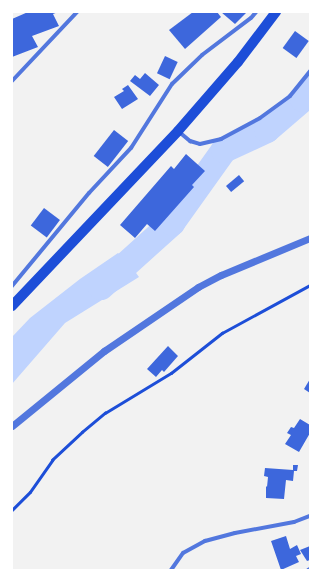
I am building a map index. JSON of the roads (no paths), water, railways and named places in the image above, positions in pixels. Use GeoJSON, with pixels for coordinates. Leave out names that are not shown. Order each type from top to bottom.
{"type":"FeatureCollection","features":[{"type":"Feature","properties":{"kind":"main road"},"geometry":{"type":"LineString","coordinates":[[12,306],[178,131],[238,62],[276,12]]}},
{"type":"Feature","properties":{"kind":"street"},"geometry":{"type":"LineString","coordinates":[[12,81],[77,12]]}},
{"type":"Feature","properties":{"kind":"street"},"geometry":{"type":"LineString","coordinates":[[12,286],[89,193],[131,148],[172,84],[202,55],[252,18],[256,12]]}},
{"type":"Feature","properties":{"kind":"street"},"geometry":{"type":"LineString","coordinates":[[178,131],[190,141],[200,144],[221,139],[260,118],[290,96],[310,71]]}},
{"type":"Feature","properties":{"kind":"street"},"geometry":{"type":"LineString","coordinates":[[12,426],[104,351],[198,287],[256,260],[310,238]]}},
{"type":"Feature","properties":{"kind":"street"},"geometry":{"type":"LineString","coordinates":[[172,570],[183,553],[205,541],[242,531],[294,522],[310,516]]}},
{"type":"Feature","properties":{"kind":"water"},"geometry":{"type":"Polygon","coordinates":[[[118,253],[128,262],[139,277],[65,323],[12,384],[12,337],[30,318],[80,279],[118,253]]]}},
{"type":"Feature","properties":{"kind":"waterway"},"geometry":{"type":"LineString","coordinates":[[101,287],[172,223],[224,150],[267,130],[303,99],[310,89]]}}]}
